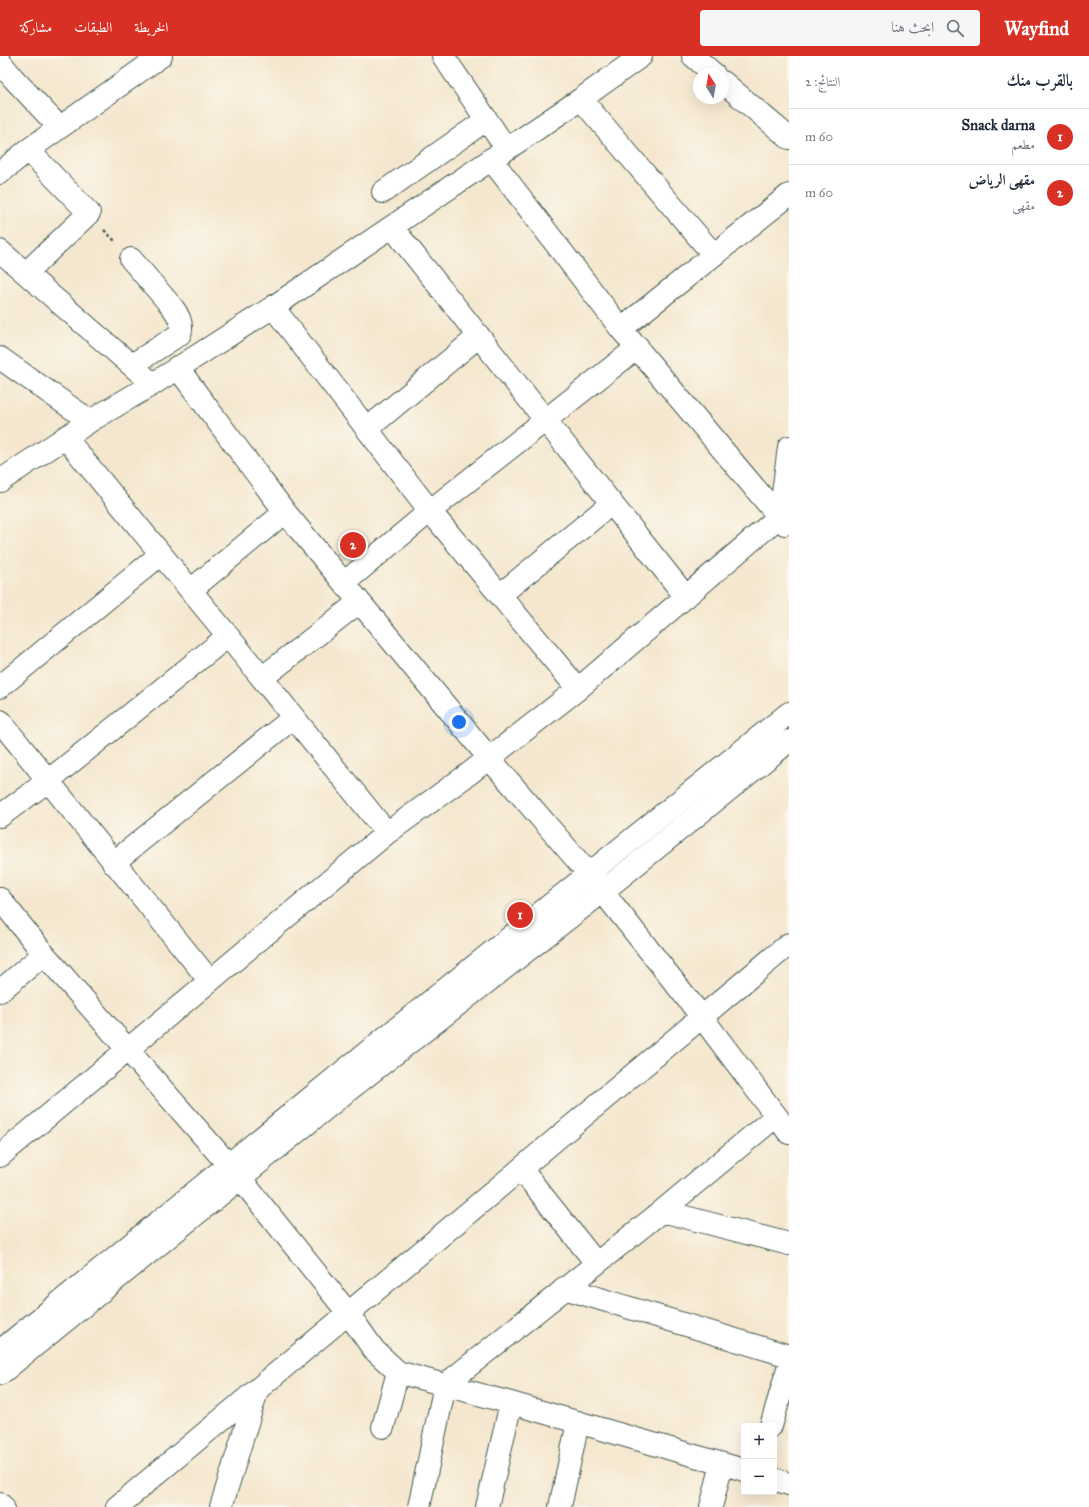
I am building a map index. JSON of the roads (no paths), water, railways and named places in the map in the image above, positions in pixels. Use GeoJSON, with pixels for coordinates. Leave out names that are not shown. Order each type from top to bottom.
{"type":"FeatureCollection","features":[{"type":"Feature","properties":{"kind":"street"},"geometry":{"type":"LineString","coordinates":[[0,173],[59,127],[162,56]]}},
{"type":"Feature","properties":{"kind":"street"},"geometry":{"type":"LineString","coordinates":[[443,56],[486,120],[498,154],[621,329],[638,347],[784,522]]}},
{"type":"Feature","properties":{"kind":"street"},"geometry":{"type":"LineString","coordinates":[[0,481],[90,421],[153,384],[177,367],[272,307],[581,99],[641,56]]}},
{"type":"Feature","properties":{"kind":"street"},"geometry":{"type":"LineString","coordinates":[[693,56],[707,68]]}},
{"type":"Feature","properties":{"kind":"street"},"geometry":{"type":"LineString","coordinates":[[0,62],[59,127]]}},
{"type":"Feature","properties":{"kind":"street"},"geometry":{"type":"LineString","coordinates":[[729,87],[789,138]]}},
{"type":"Feature","properties":{"kind":"street"},"geometry":{"type":"LineString","coordinates":[[581,99],[713,254]]}},
{"type":"Feature","properties":{"kind":"street"},"geometry":{"type":"LineString","coordinates":[[383,192],[486,120]]}},
{"type":"Feature","properties":{"kind":"street"},"geometry":{"type":"LineString","coordinates":[[26,273],[89,213],[28,150]]}},
{"type":"Feature","properties":{"kind":"street"},"geometry":{"type":"LineString","coordinates":[[621,329],[713,254],[789,195]]}},
{"type":"Feature","properties":{"kind":"street"},"geometry":{"type":"LineString","coordinates":[[392,226],[686,597]]}},
{"type":"Feature","properties":{"kind":"street"},"geometry":{"type":"LineString","coordinates":[[0,252],[153,384]]}},
{"type":"Feature","properties":{"kind":"street"},"geometry":{"type":"LineString","coordinates":[[131,259],[178,315],[181,330],[180,334],[132,365]]}},
{"type":"Feature","properties":{"kind":"street"},"geometry":{"type":"LineString","coordinates":[[272,307],[430,511],[578,689]]}},
{"type":"Feature","properties":{"kind":"street"},"geometry":{"type":"LineString","coordinates":[[367,429],[479,336]]}},
{"type":"Feature","properties":{"kind":"street"},"geometry":{"type":"LineString","coordinates":[[344,583],[430,511],[638,347]]}},
{"type":"Feature","properties":{"kind":"street"},"geometry":{"type":"LineString","coordinates":[[1,361],[90,421]]}},
{"type":"Feature","properties":{"kind":"street"},"geometry":{"type":"LineString","coordinates":[[177,367],[285,512],[489,758],[589,874],[701,1016],[789,1133]]}},
{"type":"Feature","properties":{"kind":"street"},"geometry":{"type":"LineString","coordinates":[[65,437],[191,590],[387,833]]}},
{"type":"Feature","properties":{"kind":"street"},"geometry":{"type":"LineString","coordinates":[[0,1156],[128,1051],[387,833],[489,758],[578,689],[686,597],[784,522],[789,447]]}},
{"type":"Feature","properties":{"kind":"street"},"geometry":{"type":"LineString","coordinates":[[500,595],[612,503]]}},
{"type":"Feature","properties":{"kind":"street"},"geometry":{"type":"LineString","coordinates":[[191,590],[285,512]]}},
{"type":"Feature","properties":{"kind":"street"},"geometry":{"type":"LineString","coordinates":[[0,687],[161,554]]}},
{"type":"Feature","properties":{"kind":"street"},"geometry":{"type":"LineString","coordinates":[[262,678],[359,602]]}},
{"type":"Feature","properties":{"kind":"street"},"geometry":{"type":"LineString","coordinates":[[0,816],[48,781],[228,636]]}},
{"type":"Feature","properties":{"kind":"street"},"geometry":{"type":"LineString","coordinates":[[0,1374],[234,1172],[589,874],[789,713]]}},
{"type":"Feature","properties":{"kind":"street"},"geometry":{"type":"LineString","coordinates":[[113,863],[293,718]]}},
{"type":"Feature","properties":{"kind":"street"},"geometry":{"type":"LineString","coordinates":[[0,721],[113,863],[210,981]]}},
{"type":"Feature","properties":{"kind":"street"},"geometry":{"type":"LineString","coordinates":[[0,1352],[234,1172],[346,1092],[602,892],[789,741]]}},
{"type":"Feature","properties":{"kind":"street"},"geometry":{"type":"LineString","coordinates":[[0,899],[44,954],[234,1172],[348,1313],[374,1350],[398,1372],[511,1402],[741,1469]]}},
{"type":"Feature","properties":{"kind":"street"},"geometry":{"type":"LineString","coordinates":[[117,1507],[257,1391],[348,1313],[522,1170],[701,1016],[789,944]]}},
{"type":"Feature","properties":{"kind":"street"},"geometry":{"type":"LineString","coordinates":[[0,991],[44,954]]}},
{"type":"Feature","properties":{"kind":"street"},"geometry":{"type":"LineString","coordinates":[[418,1507],[445,1385],[564,1288],[662,1211],[775,1116]]}},
{"type":"Feature","properties":{"kind":"street"},"geometry":{"type":"LineString","coordinates":[[522,1170],[596,1263]]}},
{"type":"Feature","properties":{"kind":"street"},"geometry":{"type":"LineString","coordinates":[[662,1211],[789,1244]]}},
{"type":"Feature","properties":{"kind":"street"},"geometry":{"type":"LineString","coordinates":[[564,1288],[789,1356]]}},
{"type":"Feature","properties":{"kind":"street"},"geometry":{"type":"LineString","coordinates":[[772,1423],[789,1365]]}},
{"type":"Feature","properties":{"kind":"street"},"geometry":{"type":"LineString","coordinates":[[383,1427],[398,1372]]}},
{"type":"Feature","properties":{"kind":"street"},"geometry":{"type":"LineString","coordinates":[[221,1507],[257,1391]]}},
{"type":"Feature","properties":{"kind":"street"},"geometry":{"type":"LineString","coordinates":[[487,1507],[511,1402]]}},
{"type":"Feature","properties":{"kind":"street"},"geometry":{"type":"LineString","coordinates":[[560,1507],[578,1422]]}},
{"type":"Feature","properties":{"kind":"street"},"geometry":{"type":"LineString","coordinates":[[711,1507],[722,1464]]}},
{"type":"Feature","properties":{"kind":"street"},"geometry":{"type":"LineString","coordinates":[[777,1480],[789,1484]]}},
{"type":"Feature","properties":{"kind":"street"},"geometry":{"type":"LineString","coordinates":[[0,1504],[3,1507]]}},
{"type":"Feature","properties":{"kind":"place","name":"مقهى الرياض"},"geometry":{"type":"Point","coordinates":[353,545]}},
{"type":"Feature","properties":{"kind":"place","name":"Snack darna"},"geometry":{"type":"Point","coordinates":[520,915]}}]}
